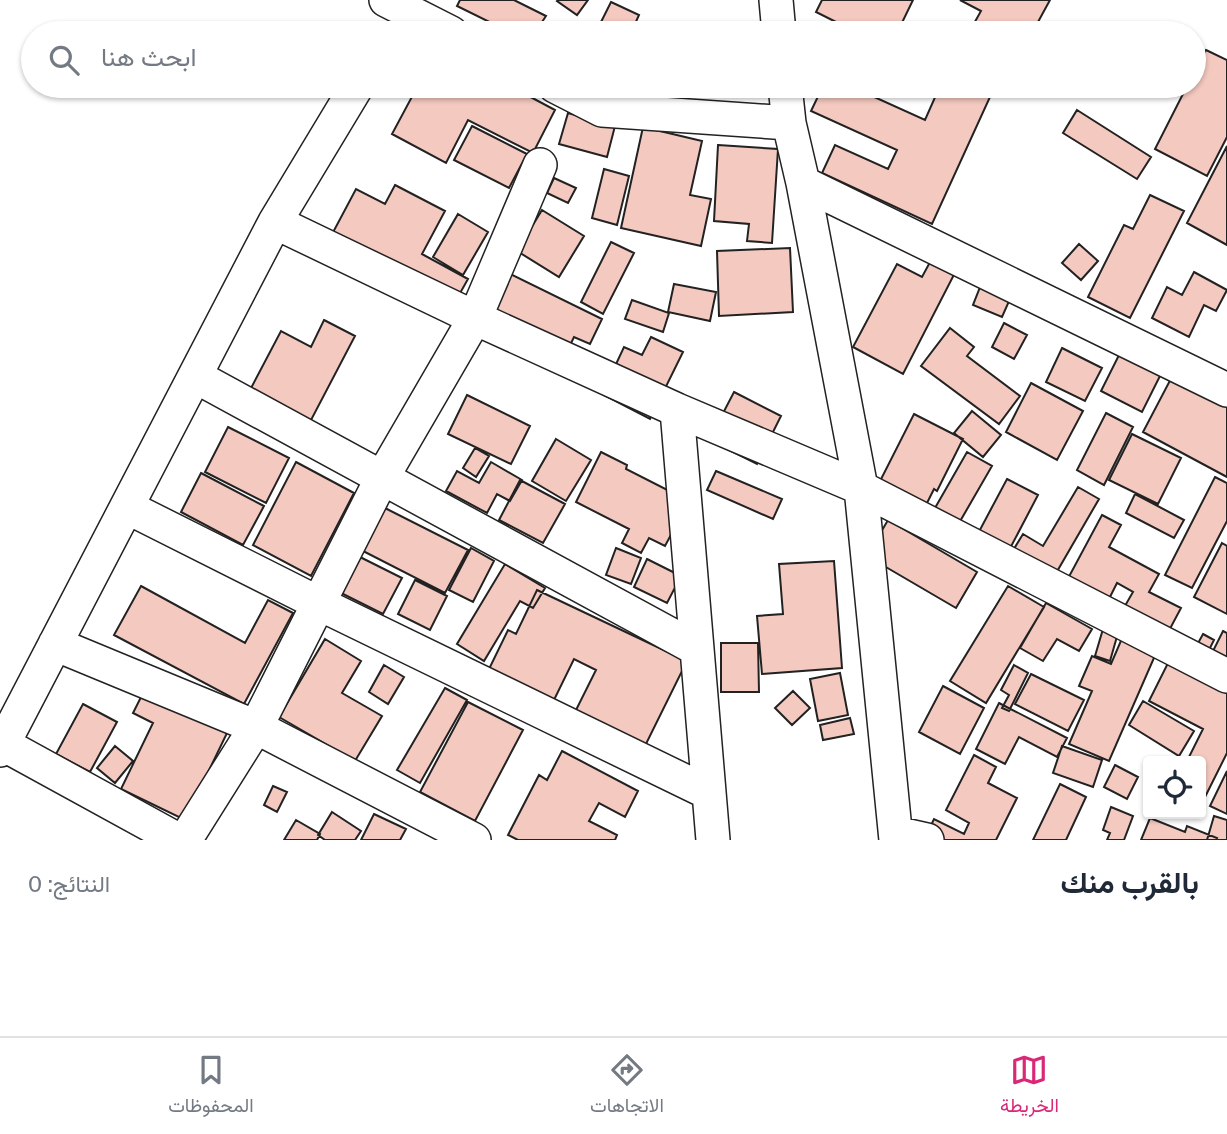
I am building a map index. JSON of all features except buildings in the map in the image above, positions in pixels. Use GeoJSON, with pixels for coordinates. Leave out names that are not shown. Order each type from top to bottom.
{"type":"FeatureCollection","features":[{"type":"Feature","properties":{"kind":"street"},"geometry":{"type":"LineString","coordinates":[[776,0],[778,21]]}},
{"type":"Feature","properties":{"kind":"street"},"geometry":{"type":"LineString","coordinates":[[396,11],[421,21]]}},
{"type":"Feature","properties":{"kind":"street"},"geometry":{"type":"LineString","coordinates":[[178,840],[2,747],[275,222],[350,98]]}},
{"type":"Feature","properties":{"kind":"street"},"geometry":{"type":"LineString","coordinates":[[579,98],[603,110],[789,123]]}},
{"type":"Feature","properties":{"kind":"street"},"geometry":{"type":"LineString","coordinates":[[786,98],[861,488],[906,837]]}},
{"type":"Feature","properties":{"kind":"street"},"geometry":{"type":"LineString","coordinates":[[186,840],[256,727],[382,478],[475,318],[540,165]]}},
{"type":"Feature","properties":{"kind":"street"},"geometry":{"type":"LineString","coordinates":[[803,183],[1222,377]]}},
{"type":"Feature","properties":{"kind":"street"},"geometry":{"type":"LineString","coordinates":[[275,222],[475,318],[677,410],[861,488],[1227,676]]}},
{"type":"Feature","properties":{"kind":"street"},"geometry":{"type":"LineString","coordinates":[[195,376],[697,649]]}},
{"type":"Feature","properties":{"kind":"street"},"geometry":{"type":"LineString","coordinates":[[677,410],[713,840]]}},
{"type":"Feature","properties":{"kind":"street"},"geometry":{"type":"LineString","coordinates":[[127,507],[709,793]]}},
{"type":"Feature","properties":{"kind":"street"},"geometry":{"type":"LineString","coordinates":[[55,643],[256,727],[474,840]]}}]}
